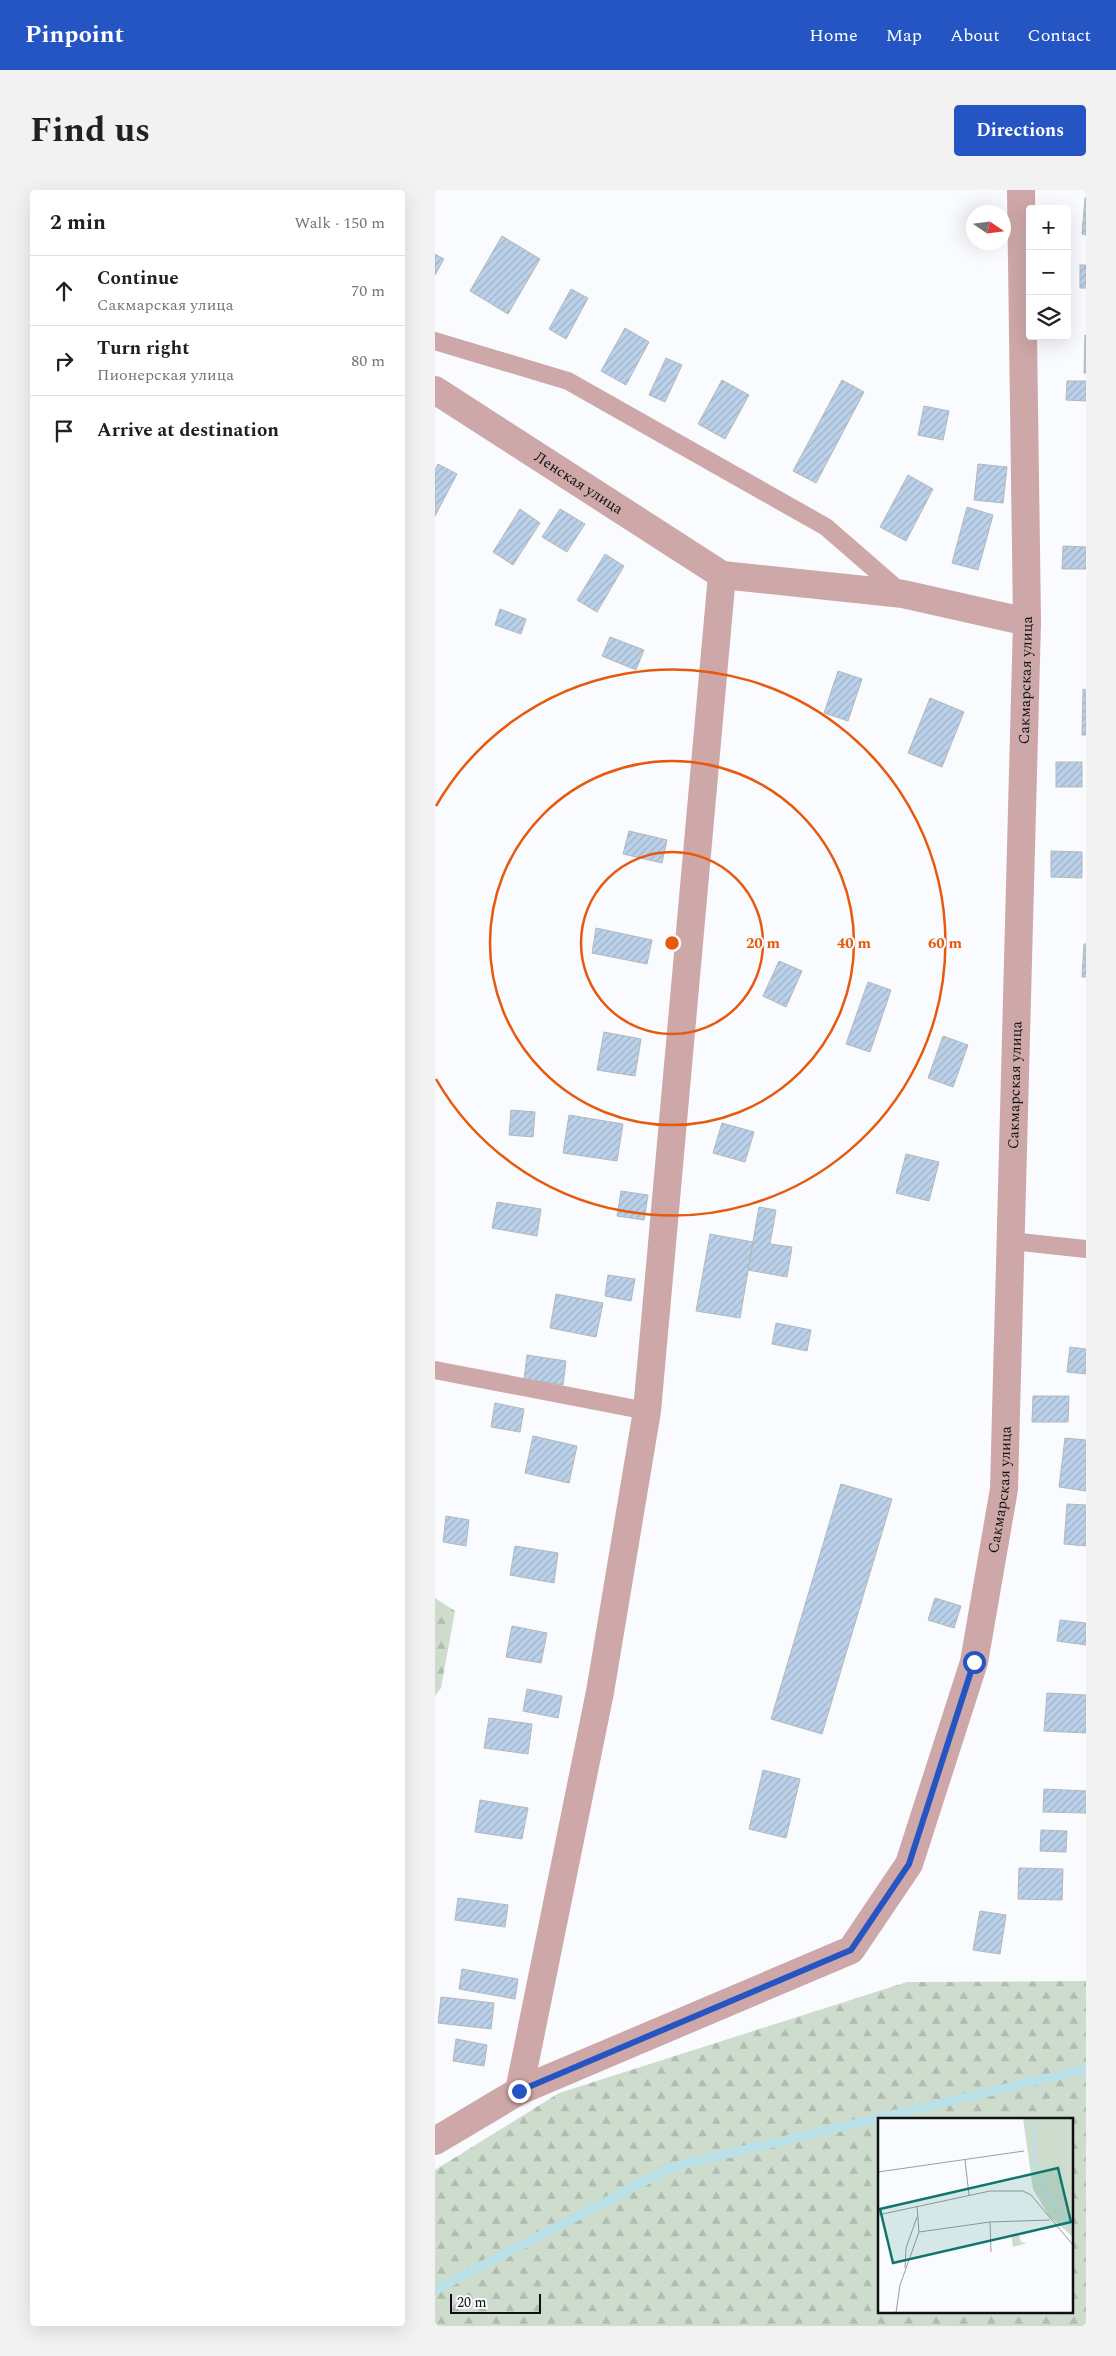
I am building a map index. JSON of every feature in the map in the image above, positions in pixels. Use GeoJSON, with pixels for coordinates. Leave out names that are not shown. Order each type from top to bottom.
{"type":"FeatureCollection","features":[{"type":"Feature","properties":{"kind":"street","name":"Сакмарская улица"},"geometry":{"type":"LineString","coordinates":[[519,2091],[851,1950],[909,1864],[974,1662],[1004,1489],[1027,622],[1021,190]]}},
{"type":"Feature","properties":{"kind":"street","name":"Ленская улица"},"geometry":{"type":"LineString","coordinates":[[435,390],[722,575]]}},
{"type":"Feature","properties":{"kind":"street"},"geometry":{"type":"LineString","coordinates":[[435,2141],[519,2091],[599,1692],[647,1411],[722,575],[903,594],[1027,622]]}},
{"type":"Feature","properties":{"kind":"lane"},"geometry":{"type":"LineString","coordinates":[[435,341],[568,381],[826,527],[903,594]]}},
{"type":"Feature","properties":{"kind":"lane"},"geometry":{"type":"LineString","coordinates":[[1011,1241],[1086,1249]]}},
{"type":"Feature","properties":{"kind":"lane"},"geometry":{"type":"LineString","coordinates":[[435,1370],[647,1411]]}},
{"type":"Feature","properties":{"kind":"green space"},"geometry":{"type":"Polygon","coordinates":[[[435,1598],[455,1611],[441,1688],[435,1696],[435,1598]]]}},
{"type":"Feature","properties":{"kind":"green space"},"geometry":{"type":"Polygon","coordinates":[[[1086,1981],[1086,2326],[435,2326],[435,2170],[559,2093],[907,1982],[1086,1981]]]}},
{"type":"Feature","properties":{"kind":"building"},"geometry":{"type":"Polygon","coordinates":[[[1086,198],[1086,235],[1082,234],[1086,198]]]}},
{"type":"Feature","properties":{"kind":"building"},"geometry":{"type":"Polygon","coordinates":[[[502,236],[540,259],[508,314],[470,291],[502,236]]]}},
{"type":"Feature","properties":{"kind":"building"},"geometry":{"type":"Polygon","coordinates":[[[435,254],[444,259],[435,275],[435,254]]]}},
{"type":"Feature","properties":{"kind":"building"},"geometry":{"type":"Polygon","coordinates":[[[1080,265],[1086,265],[1086,288],[1080,288],[1080,265]]]}},
{"type":"Feature","properties":{"kind":"building"},"geometry":{"type":"Polygon","coordinates":[[[571,289],[588,298],[566,339],[549,329],[571,289]]]}},
{"type":"Feature","properties":{"kind":"building"},"geometry":{"type":"Polygon","coordinates":[[[625,328],[649,342],[626,385],[601,371],[625,328]]]}},
{"type":"Feature","properties":{"kind":"building"},"geometry":{"type":"Polygon","coordinates":[[[1085,335],[1086,373],[1084,373],[1085,335]]]}},
{"type":"Feature","properties":{"kind":"building"},"geometry":{"type":"Polygon","coordinates":[[[666,358],[682,365],[665,402],[649,395],[666,358]]]}},
{"type":"Feature","properties":{"kind":"building"},"geometry":{"type":"Polygon","coordinates":[[[722,380],[749,395],[725,439],[698,424],[722,380]]]}},
{"type":"Feature","properties":{"kind":"building"},"geometry":{"type":"Polygon","coordinates":[[[842,380],[864,392],[816,483],[793,471],[842,380]]]}},
{"type":"Feature","properties":{"kind":"building"},"geometry":{"type":"Polygon","coordinates":[[[1067,381],[1086,381],[1086,401],[1066,400],[1067,381]]]}},
{"type":"Feature","properties":{"kind":"building"},"geometry":{"type":"Polygon","coordinates":[[[924,406],[949,411],[943,440],[918,435],[924,406]]]}},
{"type":"Feature","properties":{"kind":"building"},"geometry":{"type":"Polygon","coordinates":[[[438,464],[457,474],[435,516],[435,470],[438,464]]]}},
{"type":"Feature","properties":{"kind":"building"},"geometry":{"type":"Polygon","coordinates":[[[978,464],[1007,467],[1003,503],[974,500],[978,464]]]}},
{"type":"Feature","properties":{"kind":"building"},"geometry":{"type":"Polygon","coordinates":[[[908,475],[933,489],[906,541],[880,527],[908,475]]]}},
{"type":"Feature","properties":{"kind":"building"},"geometry":{"type":"Polygon","coordinates":[[[967,507],[993,515],[978,570],[952,563],[967,507]]]}},
{"type":"Feature","properties":{"kind":"building"},"geometry":{"type":"Polygon","coordinates":[[[520,509],[540,523],[513,565],[493,552],[520,509]]]}},
{"type":"Feature","properties":{"kind":"building"},"geometry":{"type":"Polygon","coordinates":[[[560,509],[585,524],[567,552],[542,537],[560,509]]]}},
{"type":"Feature","properties":{"kind":"building"},"geometry":{"type":"Polygon","coordinates":[[[1063,546],[1086,547],[1086,569],[1062,569],[1063,546]]]}},
{"type":"Feature","properties":{"kind":"building"},"geometry":{"type":"Polygon","coordinates":[[[605,554],[624,566],[597,612],[577,600],[605,554]]]}},
{"type":"Feature","properties":{"kind":"building"},"geometry":{"type":"Polygon","coordinates":[[[500,609],[526,619],[521,634],[495,625],[500,609]]]}},
{"type":"Feature","properties":{"kind":"building"},"geometry":{"type":"Polygon","coordinates":[[[610,637],[644,650],[636,670],[602,656],[610,637]]]}},
{"type":"Feature","properties":{"kind":"building"},"geometry":{"type":"Polygon","coordinates":[[[838,671],[862,679],[848,721],[824,713],[838,671]]]}},
{"type":"Feature","properties":{"kind":"building"},"geometry":{"type":"Polygon","coordinates":[[[1083,689],[1086,690],[1086,735],[1082,735],[1083,689]]]}},
{"type":"Feature","properties":{"kind":"building"},"geometry":{"type":"Polygon","coordinates":[[[930,698],[964,712],[942,767],[908,753],[930,698]]]}},
{"type":"Feature","properties":{"kind":"building"},"geometry":{"type":"Polygon","coordinates":[[[1056,762],[1082,762],[1082,787],[1056,787],[1056,762]]]}},
{"type":"Feature","properties":{"kind":"building"},"geometry":{"type":"Polygon","coordinates":[[[629,831],[667,840],[662,863],[623,854],[629,831]]]}},
{"type":"Feature","properties":{"kind":"building"},"geometry":{"type":"Polygon","coordinates":[[[1051,851],[1082,852],[1082,878],[1051,877],[1051,851]]]}},
{"type":"Feature","properties":{"kind":"building"},"geometry":{"type":"Polygon","coordinates":[[[596,928],[652,940],[647,964],[592,953],[596,928]]]}},
{"type":"Feature","properties":{"kind":"building"},"geometry":{"type":"Polygon","coordinates":[[[1084,944],[1086,944],[1086,977],[1082,977],[1084,944]]]}},
{"type":"Feature","properties":{"kind":"building"},"geometry":{"type":"Polygon","coordinates":[[[779,961],[802,971],[786,1007],[763,996],[779,961]]]}},
{"type":"Feature","properties":{"kind":"building"},"geometry":{"type":"Polygon","coordinates":[[[868,982],[891,990],[870,1052],[846,1044],[868,982]]]}},
{"type":"Feature","properties":{"kind":"building"},"geometry":{"type":"Polygon","coordinates":[[[604,1032],[641,1039],[635,1076],[597,1070],[604,1032]]]}},
{"type":"Feature","properties":{"kind":"building"},"geometry":{"type":"Polygon","coordinates":[[[943,1036],[968,1045],[953,1087],[928,1078],[943,1036]]]}},
{"type":"Feature","properties":{"kind":"building"},"geometry":{"type":"Polygon","coordinates":[[[511,1110],[535,1112],[533,1137],[509,1135],[511,1110]]]}},
{"type":"Feature","properties":{"kind":"building"},"geometry":{"type":"Polygon","coordinates":[[[569,1115],[623,1124],[617,1161],[563,1153],[569,1115]]]}},
{"type":"Feature","properties":{"kind":"building"},"geometry":{"type":"Polygon","coordinates":[[[722,1123],[754,1132],[745,1162],[713,1153],[722,1123]]]}},
{"type":"Feature","properties":{"kind":"building"},"geometry":{"type":"Polygon","coordinates":[[[906,1154],[939,1162],[929,1201],[896,1193],[906,1154]]]}},
{"type":"Feature","properties":{"kind":"building"},"geometry":{"type":"Polygon","coordinates":[[[621,1191],[648,1195],[644,1220],[617,1216],[621,1191]]]}},
{"type":"Feature","properties":{"kind":"building"},"geometry":{"type":"Polygon","coordinates":[[[497,1202],[541,1209],[537,1236],[492,1228],[497,1202]]]}},
{"type":"Feature","properties":{"kind":"building"},"geometry":{"type":"Polygon","coordinates":[[[759,1207],[776,1210],[770,1244],[792,1247],[787,1277],[748,1270],[759,1207]]]}},
{"type":"Feature","properties":{"kind":"building"},"geometry":{"type":"Polygon","coordinates":[[[710,1234],[753,1242],[740,1318],[696,1311],[710,1234]]]}},
{"type":"Feature","properties":{"kind":"building"},"geometry":{"type":"Polygon","coordinates":[[[608,1275],[635,1279],[631,1301],[605,1296],[608,1275]]]}},
{"type":"Feature","properties":{"kind":"building"},"geometry":{"type":"Polygon","coordinates":[[[556,1294],[603,1303],[596,1337],[550,1328],[556,1294]]]}},
{"type":"Feature","properties":{"kind":"building"},"geometry":{"type":"Polygon","coordinates":[[[776,1323],[811,1330],[807,1351],[772,1344],[776,1323]]]}},
{"type":"Feature","properties":{"kind":"building"},"geometry":{"type":"Polygon","coordinates":[[[1070,1347],[1086,1349],[1086,1374],[1067,1372],[1070,1347]]]}},
{"type":"Feature","properties":{"kind":"building"},"geometry":{"type":"Polygon","coordinates":[[[527,1355],[566,1361],[563,1385],[524,1379],[527,1355]]]}},
{"type":"Feature","properties":{"kind":"building"},"geometry":{"type":"Polygon","coordinates":[[[1033,1396],[1069,1396],[1068,1422],[1032,1422],[1033,1396]]]}},
{"type":"Feature","properties":{"kind":"building"},"geometry":{"type":"Polygon","coordinates":[[[495,1403],[524,1409],[520,1432],[491,1427],[495,1403]]]}},
{"type":"Feature","properties":{"kind":"building"},"geometry":{"type":"Polygon","coordinates":[[[533,1436],[577,1446],[569,1483],[525,1473],[533,1436]]]}},
{"type":"Feature","properties":{"kind":"building"},"geometry":{"type":"Polygon","coordinates":[[[1065,1438],[1086,1440],[1086,1491],[1059,1487],[1065,1438]]]}},
{"type":"Feature","properties":{"kind":"building"},"geometry":{"type":"Polygon","coordinates":[[[841,1484],[892,1499],[822,1734],[771,1719],[841,1484]]]}},
{"type":"Feature","properties":{"kind":"building"},"geometry":{"type":"Polygon","coordinates":[[[1067,1504],[1086,1505],[1086,1546],[1064,1544],[1067,1504]]]}},
{"type":"Feature","properties":{"kind":"building"},"geometry":{"type":"Polygon","coordinates":[[[446,1516],[469,1520],[466,1546],[443,1542],[446,1516]]]}},
{"type":"Feature","properties":{"kind":"building"},"geometry":{"type":"Polygon","coordinates":[[[515,1546],[558,1553],[554,1583],[510,1575],[515,1546]]]}},
{"type":"Feature","properties":{"kind":"building"},"geometry":{"type":"Polygon","coordinates":[[[935,1598],[961,1606],[954,1628],[928,1620],[935,1598]]]}},
{"type":"Feature","properties":{"kind":"building"},"geometry":{"type":"Polygon","coordinates":[[[1060,1620],[1086,1623],[1086,1645],[1057,1641],[1060,1620]]]}},
{"type":"Feature","properties":{"kind":"building"},"geometry":{"type":"Polygon","coordinates":[[[512,1626],[547,1633],[541,1663],[506,1657],[512,1626]]]}},
{"type":"Feature","properties":{"kind":"building"},"geometry":{"type":"Polygon","coordinates":[[[527,1689],[562,1696],[558,1718],[523,1711],[527,1689]]]}},
{"type":"Feature","properties":{"kind":"building"},"geometry":{"type":"Polygon","coordinates":[[[1047,1693],[1086,1695],[1086,1733],[1044,1731],[1047,1693]]]}},
{"type":"Feature","properties":{"kind":"building"},"geometry":{"type":"Polygon","coordinates":[[[489,1718],[532,1724],[528,1754],[484,1748],[489,1718]]]}},
{"type":"Feature","properties":{"kind":"building"},"geometry":{"type":"Polygon","coordinates":[[[763,1770],[800,1779],[786,1838],[749,1829],[763,1770]]]}},
{"type":"Feature","properties":{"kind":"building"},"geometry":{"type":"Polygon","coordinates":[[[1044,1789],[1086,1791],[1086,1813],[1043,1812],[1044,1789]]]}},
{"type":"Feature","properties":{"kind":"building"},"geometry":{"type":"Polygon","coordinates":[[[480,1800],[528,1808],[522,1839],[475,1832],[480,1800]]]}},
{"type":"Feature","properties":{"kind":"building"},"geometry":{"type":"Polygon","coordinates":[[[1041,1830],[1067,1831],[1066,1852],[1040,1851],[1041,1830]]]}},
{"type":"Feature","properties":{"kind":"building"},"geometry":{"type":"Polygon","coordinates":[[[1019,1868],[1063,1869],[1062,1900],[1018,1899],[1019,1868]]]}},
{"type":"Feature","properties":{"kind":"building"},"geometry":{"type":"Polygon","coordinates":[[[458,1898],[508,1905],[505,1927],[455,1920],[458,1898]]]}},
{"type":"Feature","properties":{"kind":"building"},"geometry":{"type":"Polygon","coordinates":[[[980,1911],[1006,1915],[1000,1954],[973,1950],[980,1911]]]}},
{"type":"Feature","properties":{"kind":"building"},"geometry":{"type":"Polygon","coordinates":[[[462,1969],[518,1979],[515,1999],[459,1989],[462,1969]]]}},
{"type":"Feature","properties":{"kind":"building"},"geometry":{"type":"Polygon","coordinates":[[[441,1997],[494,2003],[491,2029],[438,2023],[441,1997]]]}},
{"type":"Feature","properties":{"kind":"building"},"geometry":{"type":"Polygon","coordinates":[[[456,2039],[487,2045],[484,2066],[453,2061],[456,2039]]]}},
{"type":"Feature","properties":{"kind":"waterway"},"geometry":{"type":"LineString","coordinates":[[879,2118],[1086,2069]]}},
{"type":"Feature","properties":{"kind":"waterway"},"geometry":{"type":"LineString","coordinates":[[435,2290],[672,2167],[878,2118]]}},
{"type":"Feature","properties":{"kind":"route"},"geometry":{"type":"LineString","coordinates":[[519,2091],[851,1950],[909,1864],[974,1662]]}}]}
